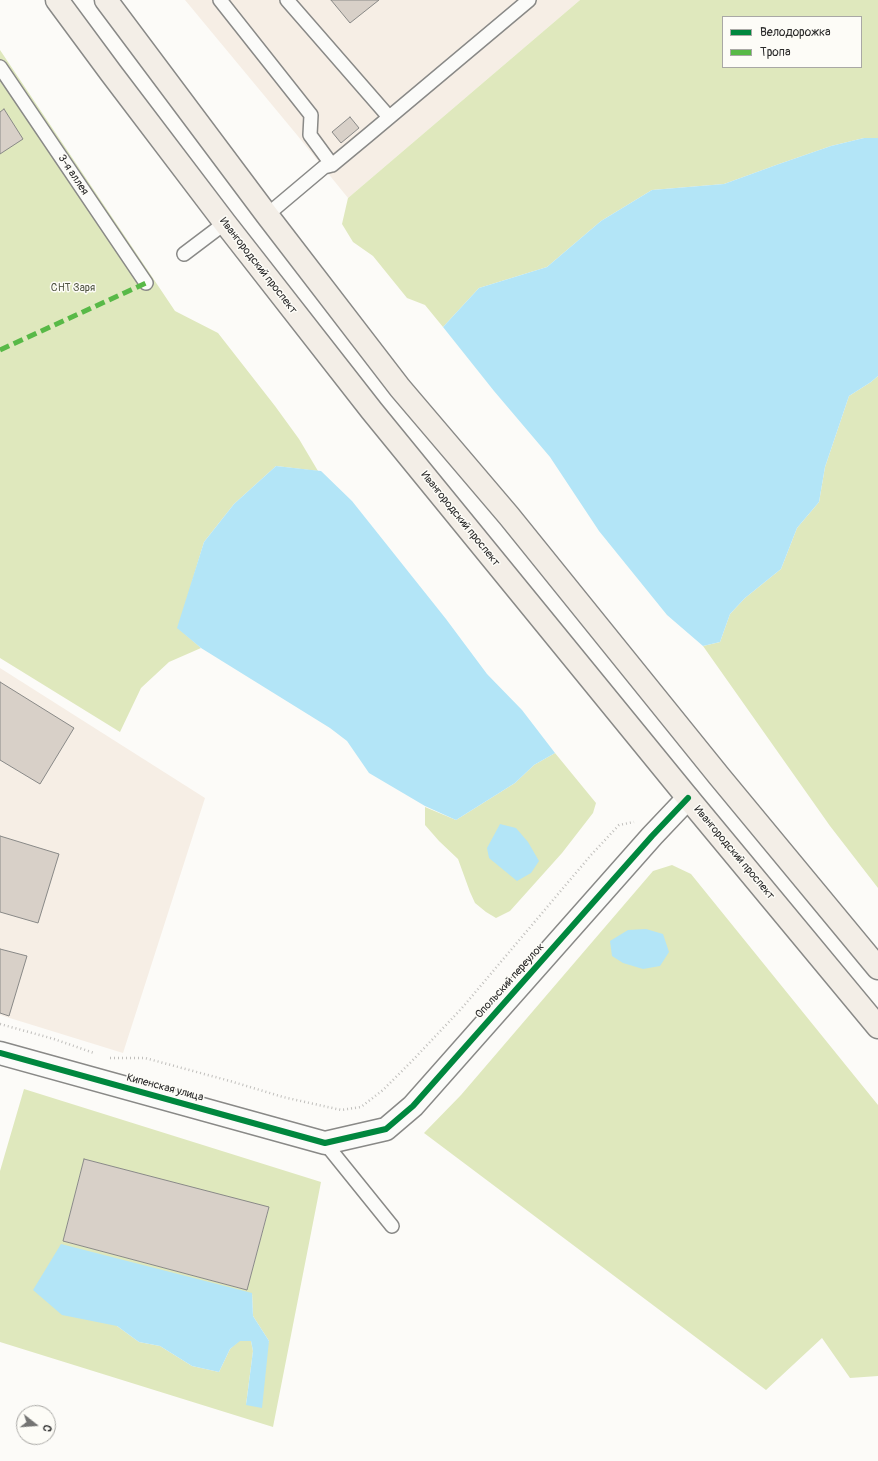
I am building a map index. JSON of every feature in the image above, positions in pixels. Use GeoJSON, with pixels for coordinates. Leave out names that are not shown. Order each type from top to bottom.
{"type":"FeatureCollection","features":[{"type":"Feature","properties":{"kind":"highway","name":"Ивангородский проспект"},"geometry":{"type":"LineString","coordinates":[[56,0],[225,223],[372,410],[688,798],[878,1027]]}},
{"type":"Feature","properties":{"kind":"highway"},"geometry":{"type":"LineString","coordinates":[[106,0],[267,215],[400,388],[509,516],[719,776],[878,968]]}},
{"type":"Feature","properties":{"kind":"street","name":"Опольский переулок"},"geometry":{"type":"LineString","coordinates":[[325,1143],[386,1129],[413,1106],[652,836],[688,798]]}},
{"type":"Feature","properties":{"kind":"street","name":"Кипенская улица"},"geometry":{"type":"LineString","coordinates":[[0,1053],[325,1143]]}},
{"type":"Feature","properties":{"kind":"lane"},"geometry":{"type":"LineString","coordinates":[[220,0],[311,115],[310,135],[332,165]]}},
{"type":"Feature","properties":{"kind":"lane"},"geometry":{"type":"LineString","coordinates":[[287,0],[389,117]]}},
{"type":"Feature","properties":{"kind":"lane"},"geometry":{"type":"LineString","coordinates":[[267,215],[324,168],[332,165],[529,0]]}},
{"type":"Feature","properties":{"kind":"lane","name":"3-я аллея"},"geometry":{"type":"LineString","coordinates":[[0,67],[146,283]]}},
{"type":"Feature","properties":{"kind":"lane"},"geometry":{"type":"LineString","coordinates":[[184,254],[225,223]]}},
{"type":"Feature","properties":{"kind":"lane"},"geometry":{"type":"LineString","coordinates":[[325,1143],[392,1226]]}},
{"type":"Feature","properties":{"kind":"path"},"geometry":{"type":"LineString","coordinates":[[109,1058],[145,1058],[283,1097],[341,1110],[361,1107],[383,1090],[462,1008],[591,855],[619,825],[636,821]]}},
{"type":"Feature","properties":{"kind":"path"},"geometry":{"type":"LineString","coordinates":[[0,1024],[54,1039],[95,1054]]}},
{"type":"Feature","properties":{"kind":"shaded area"},"geometry":{"type":"Polygon","coordinates":[[[185,0],[580,0],[348,198],[185,0]]]}},
{"type":"Feature","properties":{"kind":"shaded area"},"geometry":{"type":"Polygon","coordinates":[[[0,668],[205,798],[123,1053],[0,1015],[0,668]]]}},
{"type":"Feature","properties":{"kind":"green space"},"geometry":{"type":"Polygon","coordinates":[[[580,0],[878,0],[878,138],[864,138],[831,146],[724,184],[652,190],[601,221],[547,267],[479,288],[443,327],[425,305],[407,298],[373,256],[353,242],[342,224],[348,198],[580,0]]]}},
{"type":"Feature","properties":{"kind":"green space","name":"СНТ Заря"},"geometry":{"type":"Polygon","coordinates":[[[0,50],[175,311],[218,333],[299,439],[318,471],[276,466],[234,504],[204,542],[178,628],[201,648],[169,662],[141,688],[120,732],[0,658],[0,50]]]}},
{"type":"Feature","properties":{"kind":"green space"},"geometry":{"type":"Polygon","coordinates":[[[878,376],[878,888],[830,826],[703,646],[720,642],[730,614],[745,598],[781,569],[797,528],[819,502],[825,467],[849,396],[878,376]]]}},
{"type":"Feature","properties":{"kind":"green space"},"geometry":{"type":"Polygon","coordinates":[[[555,753],[596,803],[593,813],[562,853],[510,911],[496,918],[475,903],[458,859],[425,825],[425,807],[456,820],[515,783],[534,765],[555,753]]]}},
{"type":"Feature","properties":{"kind":"green space"},"geometry":{"type":"Polygon","coordinates":[[[672,865],[691,874],[878,1105],[878,1376],[850,1378],[822,1338],[766,1390],[424,1133],[461,1095],[653,871],[672,865]]]}},
{"type":"Feature","properties":{"kind":"green space"},"geometry":{"type":"Polygon","coordinates":[[[24,1089],[321,1182],[273,1427],[0,1342],[0,1171],[24,1089]],[[84,1159],[63,1241],[247,1290],[269,1208],[84,1159]],[[252,1293],[117,1326],[139,1342],[160,1346],[192,1366],[219,1372],[230,1349],[240,1340],[251,1341],[253,1351],[246,1405],[269,1341],[253,1316],[252,1293]]]}},
{"type":"Feature","properties":{"kind":"water"},"geometry":{"type":"Polygon","coordinates":[[[864,138],[878,138],[878,376],[849,396],[825,467],[819,502],[797,528],[781,569],[745,598],[730,614],[720,642],[703,646],[667,615],[599,531],[550,457],[494,391],[443,327],[479,288],[547,267],[601,221],[652,190],[724,184],[831,146],[864,138]]]}},
{"type":"Feature","properties":{"kind":"water"},"geometry":{"type":"Polygon","coordinates":[[[276,466],[321,471],[352,501],[446,619],[487,674],[522,710],[555,753],[534,765],[515,783],[456,820],[425,806],[369,773],[347,741],[330,728],[201,648],[177,628],[204,542],[234,504],[276,466]]]}},
{"type":"Feature","properties":{"kind":"water"},"geometry":{"type":"Polygon","coordinates":[[[500,824],[516,828],[528,842],[539,861],[531,873],[517,881],[489,858],[487,848],[500,824]]]}},
{"type":"Feature","properties":{"kind":"water"},"geometry":{"type":"Polygon","coordinates":[[[646,929],[663,934],[669,952],[660,966],[643,969],[623,963],[612,956],[610,941],[628,930],[646,929]]]}},
{"type":"Feature","properties":{"kind":"water"},"geometry":{"type":"Polygon","coordinates":[[[61,1244],[252,1293],[253,1316],[269,1341],[262,1408],[246,1405],[253,1351],[251,1341],[240,1341],[230,1349],[219,1372],[192,1366],[160,1346],[139,1342],[117,1326],[62,1315],[33,1290],[61,1244]]]}},
{"type":"Feature","properties":{"kind":"building"},"geometry":{"type":"Polygon","coordinates":[[[331,0],[379,0],[350,23],[331,0]]]}},
{"type":"Feature","properties":{"kind":"building"},"geometry":{"type":"Polygon","coordinates":[[[4,109],[23,139],[0,154],[0,112],[4,109]]]}},
{"type":"Feature","properties":{"kind":"building"},"geometry":{"type":"Polygon","coordinates":[[[350,117],[359,128],[341,143],[332,132],[350,117]]]}},
{"type":"Feature","properties":{"kind":"building"},"geometry":{"type":"Polygon","coordinates":[[[0,682],[74,728],[40,784],[0,760],[0,682]]]}},
{"type":"Feature","properties":{"kind":"building"},"geometry":{"type":"Polygon","coordinates":[[[0,836],[59,854],[38,923],[0,912],[0,836]]]}},
{"type":"Feature","properties":{"kind":"building"},"geometry":{"type":"Polygon","coordinates":[[[0,949],[27,956],[9,1016],[0,1013],[0,949]]]}},
{"type":"Feature","properties":{"kind":"building"},"geometry":{"type":"Polygon","coordinates":[[[84,1159],[269,1207],[247,1290],[63,1241],[84,1159]]]}},
{"type":"Feature","properties":{"kind":"marked path"},"geometry":{"type":"LineString","coordinates":[[0,350],[146,283]]}},
{"type":"Feature","properties":{"kind":"cycle path"},"geometry":{"type":"LineString","coordinates":[[0,1053],[325,1143],[386,1129],[413,1106],[652,836],[688,798]]}}]}
